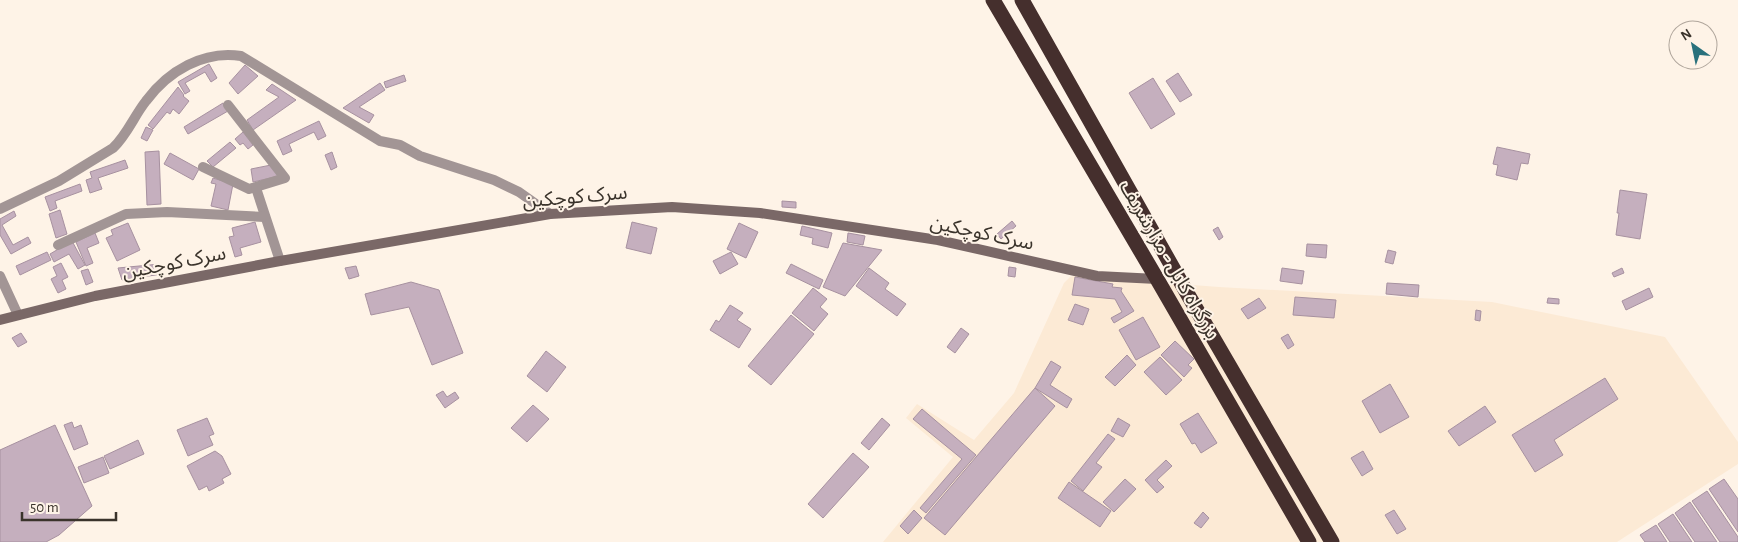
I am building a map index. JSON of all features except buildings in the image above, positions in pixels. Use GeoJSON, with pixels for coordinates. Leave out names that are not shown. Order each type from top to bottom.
{"type":"FeatureCollection","features":[{"type":"Feature","properties":{"kind":"highway","name":"بزرگراه کابل - مزارشریف"},"geometry":{"type":"LineString","coordinates":[[993,0],[1157,278],[1309,542]]}},
{"type":"Feature","properties":{"kind":"highway","name":"بزرگراه کابل - مزارشریف"},"geometry":{"type":"LineString","coordinates":[[1022,0],[1187,293],[1332,542]]}},
{"type":"Feature","properties":{"kind":"main road","name":"سرک کوچکین"},"geometry":{"type":"LineString","coordinates":[[0,320],[95,296],[280,260],[550,214],[672,207],[760,213],[938,240],[1097,276],[1157,278]]}},
{"type":"Feature","properties":{"kind":"street"},"geometry":{"type":"LineString","coordinates":[[0,209],[59,181],[113,148],[121,141],[146,101],[164,79],[195,61],[213,55],[227,54],[241,56],[380,141],[400,145],[420,156],[494,180],[519,192],[550,214]]}},
{"type":"Feature","properties":{"kind":"street"},"geometry":{"type":"LineString","coordinates":[[203,168],[249,189],[284,178],[285,176],[228,105]]}},
{"type":"Feature","properties":{"kind":"street"},"geometry":{"type":"LineString","coordinates":[[256,188],[280,260]]}},
{"type":"Feature","properties":{"kind":"street"},"geometry":{"type":"LineString","coordinates":[[58,245],[126,214],[167,212],[265,217]]}},
{"type":"Feature","properties":{"kind":"street"},"geometry":{"type":"LineString","coordinates":[[0,276],[18,315]]}},
{"type":"Feature","properties":{"kind":"shaded area"},"geometry":{"type":"Polygon","coordinates":[[[1070,277],[1219,287],[1492,302],[1665,337],[1738,442],[1738,464],[1617,542],[883,542],[953,457],[906,418],[917,404],[974,440],[1014,393],[1064,283],[1070,277]]]}}]}
